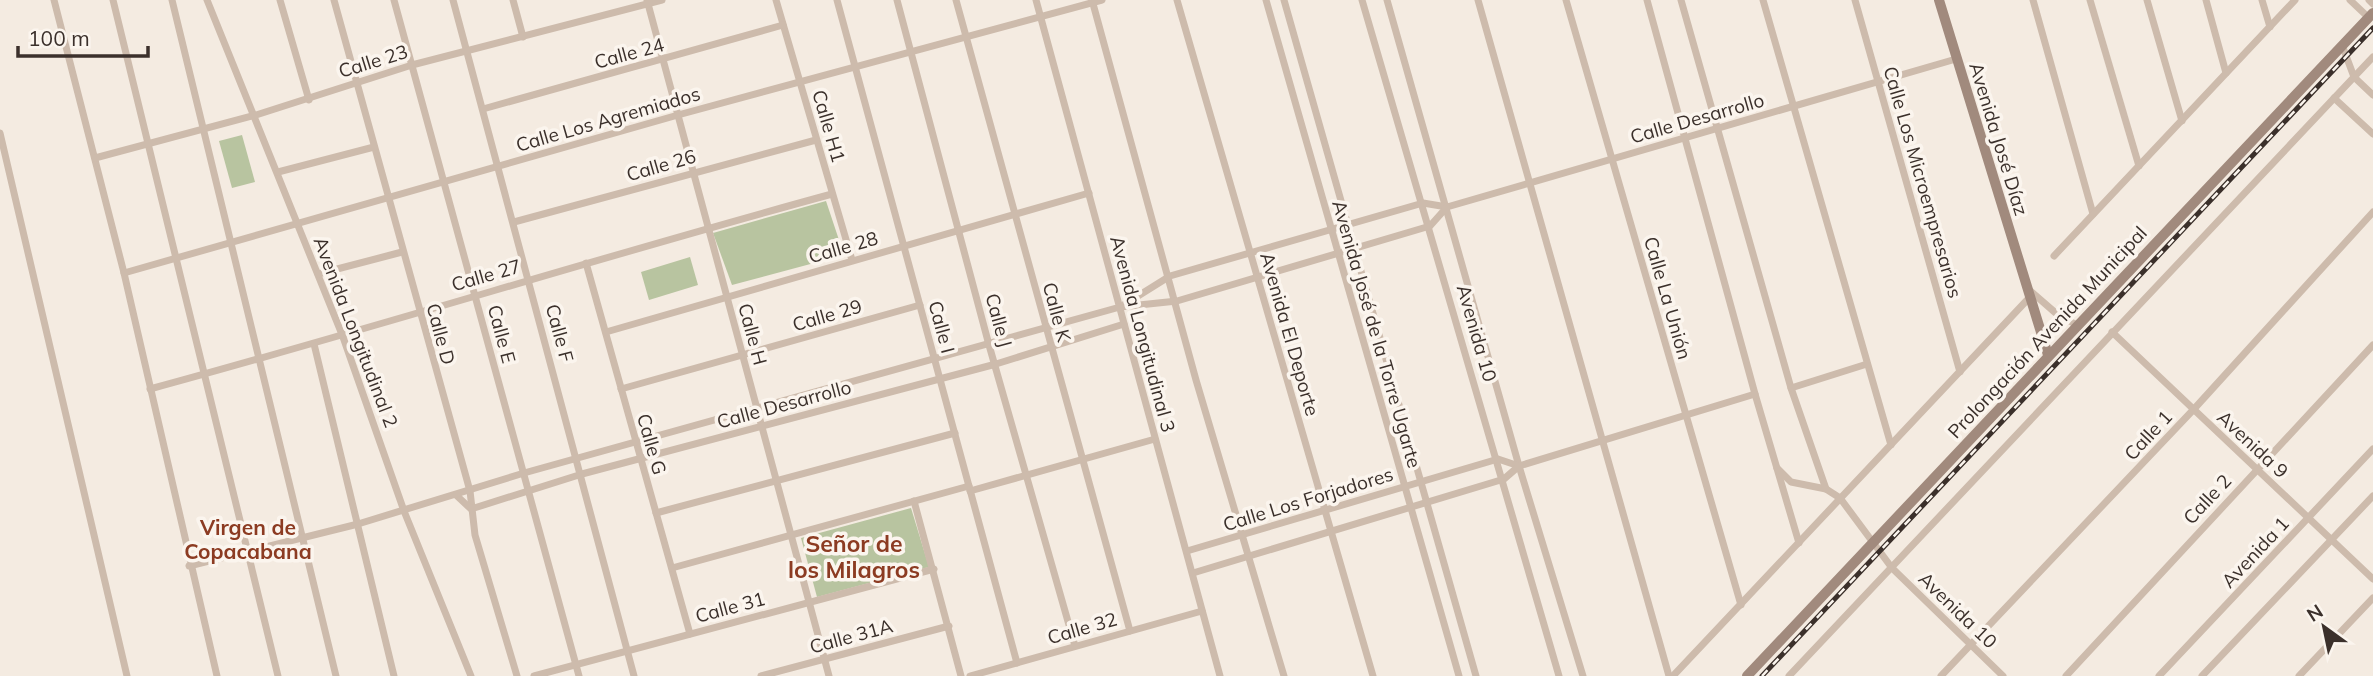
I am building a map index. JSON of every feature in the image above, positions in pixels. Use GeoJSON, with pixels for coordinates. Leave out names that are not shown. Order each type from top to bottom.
{"type":"FeatureCollection","features":[{"type":"Feature","properties":{"kind":"main road","name":"Avenida José Díaz"},"geometry":{"type":"LineString","coordinates":[[1939,0],[2029,298],[2049,355]]}},
{"type":"Feature","properties":{"kind":"main road","name":"Prolongación Avenida Municipal"},"geometry":{"type":"LineString","coordinates":[[1747,676],[2371,15]]}},
{"type":"Feature","properties":{"kind":"street"},"geometry":{"type":"LineString","coordinates":[[54,0],[124,273],[189,566],[217,676]]}},
{"type":"Feature","properties":{"kind":"street"},"geometry":{"type":"LineString","coordinates":[[113,0],[278,676]]}},
{"type":"Feature","properties":{"kind":"street"},"geometry":{"type":"LineString","coordinates":[[172,0],[336,676]]}},
{"type":"Feature","properties":{"kind":"street","name":"Avenida Longitudinal 2"},"geometry":{"type":"LineString","coordinates":[[207,0],[344,337],[404,511],[471,676]]}},
{"type":"Feature","properties":{"kind":"street"},"geometry":{"type":"LineString","coordinates":[[279,0],[309,100]]}},
{"type":"Feature","properties":{"kind":"street","name":"Calle D"},"geometry":{"type":"LineString","coordinates":[[334,0],[470,491],[471,509],[488,580],[517,676]]}},
{"type":"Feature","properties":{"kind":"street","name":"Calle E"},"geometry":{"type":"LineString","coordinates":[[394,0],[579,676]]}},
{"type":"Feature","properties":{"kind":"street","name":"Calle F"},"geometry":{"type":"LineString","coordinates":[[453,0],[578,458],[634,676]]}},
{"type":"Feature","properties":{"kind":"street"},"geometry":{"type":"LineString","coordinates":[[513,0],[523,37]]}},
{"type":"Feature","properties":{"kind":"street","name":"Calle 23"},"geometry":{"type":"LineString","coordinates":[[95,158],[309,100],[412,65],[662,0]]}},
{"type":"Feature","properties":{"kind":"street","name":"Calle H1"},"geometry":{"type":"LineString","coordinates":[[776,0],[852,260]]}},
{"type":"Feature","properties":{"kind":"street","name":"Calle I"},"geometry":{"type":"LineString","coordinates":[[837,0],[1017,663]]}},
{"type":"Feature","properties":{"kind":"street","name":"Calle J"},"geometry":{"type":"LineString","coordinates":[[897,0],[989,345],[1075,646]]}},
{"type":"Feature","properties":{"kind":"street","name":"Calle K"},"geometry":{"type":"LineString","coordinates":[[956,0],[1130,631]]}},
{"type":"Feature","properties":{"kind":"street","name":"Avenida Longitudinal 3"},"geometry":{"type":"LineString","coordinates":[[1036,0],[1220,676]]}},
{"type":"Feature","properties":{"kind":"street","name":"Calle Los Agremiados"},"geometry":{"type":"LineString","coordinates":[[124,273],[799,81],[1102,0]]}},
{"type":"Feature","properties":{"kind":"street","name":"Avenida El Deporte"},"geometry":{"type":"LineString","coordinates":[[1177,0],[1373,676]]}},
{"type":"Feature","properties":{"kind":"street","name":"Avenida José de la Torre Ugarte"},"geometry":{"type":"LineString","coordinates":[[1266,0],[1459,676]]}},
{"type":"Feature","properties":{"kind":"street","name":"Avenida José de la Torre Ugarte"},"geometry":{"type":"LineString","coordinates":[[1284,0],[1476,676]]}},
{"type":"Feature","properties":{"kind":"street","name":"Avenida 10"},"geometry":{"type":"LineString","coordinates":[[1362,0],[1504,479],[1559,676]]}},
{"type":"Feature","properties":{"kind":"street","name":"Avenida 10"},"geometry":{"type":"LineString","coordinates":[[1387,0],[1519,466],[1583,676]]}},
{"type":"Feature","properties":{"kind":"street"},"geometry":{"type":"LineString","coordinates":[[1478,0],[1671,676],[2029,298]]}},
{"type":"Feature","properties":{"kind":"street","name":"Calle La Unión"},"geometry":{"type":"LineString","coordinates":[[1566,0],[1741,604]]}},
{"type":"Feature","properties":{"kind":"street"},"geometry":{"type":"LineString","coordinates":[[1647,0],[1755,394],[1799,542]]}},
{"type":"Feature","properties":{"kind":"street"},"geometry":{"type":"LineString","coordinates":[[1681,0],[1791,387],[1826,489]]}},
{"type":"Feature","properties":{"kind":"street"},"geometry":{"type":"LineString","coordinates":[[1763,0],[1891,445]]}},
{"type":"Feature","properties":{"kind":"street","name":"Calle Los Microempresarios"},"geometry":{"type":"LineString","coordinates":[[1855,0],[1960,372]]}},
{"type":"Feature","properties":{"kind":"street"},"geometry":{"type":"LineString","coordinates":[[2033,0],[2093,214]]}},
{"type":"Feature","properties":{"kind":"street"},"geometry":{"type":"LineString","coordinates":[[2090,0],[2139,166]]}},
{"type":"Feature","properties":{"kind":"street"},"geometry":{"type":"LineString","coordinates":[[2147,0],[2182,121]]}},
{"type":"Feature","properties":{"kind":"street"},"geometry":{"type":"LineString","coordinates":[[2206,0],[2226,73]]}},
{"type":"Feature","properties":{"kind":"street"},"geometry":{"type":"LineString","coordinates":[[2262,0],[2270,27]]}},
{"type":"Feature","properties":{"kind":"street"},"geometry":{"type":"LineString","coordinates":[[2054,256],[2295,0]]}},
{"type":"Feature","properties":{"kind":"street"},"geometry":{"type":"LineString","coordinates":[[2350,0],[2371,15]]}},
{"type":"Feature","properties":{"kind":"street"},"geometry":{"type":"LineString","coordinates":[[2369,0],[2373,4]]}},
{"type":"Feature","properties":{"kind":"street"},"geometry":{"type":"LineString","coordinates":[[1093,1],[1177,301],[1196,380],[1284,676]]}},
{"type":"Feature","properties":{"kind":"street","name":"Calle H"},"geometry":{"type":"LineString","coordinates":[[648,2],[829,676]]}},
{"type":"Feature","properties":{"kind":"street","name":"Calle 24"},"geometry":{"type":"LineString","coordinates":[[483,109],[783,25]]}},
{"type":"Feature","properties":{"kind":"street"},"geometry":{"type":"LineString","coordinates":[[2342,45],[2354,77],[2373,95]]}},
{"type":"Feature","properties":{"kind":"street"},"geometry":{"type":"LineString","coordinates":[[1789,676],[2373,57]]}},
{"type":"Feature","properties":{"kind":"street","name":"Calle Desarrollo"},"geometry":{"type":"LineString","coordinates":[[1120,307],[1170,276],[1250,251],[1423,203],[1447,207],[1956,59]]}},
{"type":"Feature","properties":{"kind":"street"},"geometry":{"type":"LineString","coordinates":[[2334,98],[2373,134]]}},
{"type":"Feature","properties":{"kind":"street"},"geometry":{"type":"LineString","coordinates":[[0,132],[127,676]]}},
{"type":"Feature","properties":{"kind":"street","name":"Calle 26"},"geometry":{"type":"LineString","coordinates":[[514,222],[816,140]]}},
{"type":"Feature","properties":{"kind":"street"},"geometry":{"type":"LineString","coordinates":[[278,172],[374,147]]}},
{"type":"Feature","properties":{"kind":"street","name":"Calle 28"},"geometry":{"type":"LineString","coordinates":[[606,332],[1089,192]]}},
{"type":"Feature","properties":{"kind":"street","name":"Calle 27"},"geometry":{"type":"LineString","coordinates":[[149,389],[344,337],[419,311],[832,194]]}},
{"type":"Feature","properties":{"kind":"street"},"geometry":{"type":"LineString","coordinates":[[1430,226],[1447,207]]}},
{"type":"Feature","properties":{"kind":"street","name":"Calle 1"},"geometry":{"type":"LineString","coordinates":[[1941,676],[2194,409],[2373,212]]}},
{"type":"Feature","properties":{"kind":"street","name":"Calle Desarrollo"},"geometry":{"type":"LineString","coordinates":[[189,566],[358,524],[524,473],[1120,307],[1177,301],[1430,226]]}},
{"type":"Feature","properties":{"kind":"street"},"geometry":{"type":"LineString","coordinates":[[318,274],[402,252]]}},
{"type":"Feature","properties":{"kind":"street","name":"Calle G"},"geometry":{"type":"LineString","coordinates":[[586,263],[690,634]]}},
{"type":"Feature","properties":{"kind":"street"},"geometry":{"type":"LineString","coordinates":[[2026,287],[2058,315],[2077,325]]}},
{"type":"Feature","properties":{"kind":"street","name":"Calle 29"},"geometry":{"type":"LineString","coordinates":[[621,389],[920,305]]}},
{"type":"Feature","properties":{"kind":"street","name":"Calle Desarrollo"},"geometry":{"type":"LineString","coordinates":[[471,509],[582,474],[996,364],[1124,324]]}},
{"type":"Feature","properties":{"kind":"street","name":"Avenida 9"},"geometry":{"type":"LineString","coordinates":[[2112,332],[2373,579]]}},
{"type":"Feature","properties":{"kind":"street"},"geometry":{"type":"LineString","coordinates":[[314,344],[394,676]]}},
{"type":"Feature","properties":{"kind":"street","name":"Calle 2"},"geometry":{"type":"LineString","coordinates":[[2066,676],[2373,345]]}},
{"type":"Feature","properties":{"kind":"street"},"geometry":{"type":"LineString","coordinates":[[1791,387],[1867,364]]}},
{"type":"Feature","properties":{"kind":"street","name":"Calle Los Forjadores"},"geometry":{"type":"LineString","coordinates":[[1193,573],[1504,479],[1519,466],[1755,394]]}},
{"type":"Feature","properties":{"kind":"street"},"geometry":{"type":"LineString","coordinates":[[656,513],[955,433]]}},
{"type":"Feature","properties":{"kind":"street"},"geometry":{"type":"LineString","coordinates":[[672,568],[914,501],[1027,475],[1156,439]]}},
{"type":"Feature","properties":{"kind":"street","name":"Avenida 1"},"geometry":{"type":"LineString","coordinates":[[2159,676],[2373,449]]}},
{"type":"Feature","properties":{"kind":"street"},"geometry":{"type":"LineString","coordinates":[[1498,459],[1519,466]]}},
{"type":"Feature","properties":{"kind":"street","name":"Calle Los Forjadores"},"geometry":{"type":"LineString","coordinates":[[1186,551],[1498,459]]}},
{"type":"Feature","properties":{"kind":"street"},"geometry":{"type":"LineString","coordinates":[[1776,467],[1791,482],[1826,489],[1840,498]]}},
{"type":"Feature","properties":{"kind":"street"},"geometry":{"type":"LineString","coordinates":[[456,495],[471,509]]}},
{"type":"Feature","properties":{"kind":"street"},"geometry":{"type":"LineString","coordinates":[[2202,676],[2373,496]]}},
{"type":"Feature","properties":{"kind":"street","name":"Avenida 10"},"geometry":{"type":"LineString","coordinates":[[1840,498],[1892,568],[2003,676]]}},
{"type":"Feature","properties":{"kind":"street"},"geometry":{"type":"LineString","coordinates":[[914,501],[961,676]]}},
{"type":"Feature","properties":{"kind":"street","name":"Calle 31"},"geometry":{"type":"LineString","coordinates":[[534,676],[934,569]]}},
{"type":"Feature","properties":{"kind":"street"},"geometry":{"type":"LineString","coordinates":[[2299,676],[2373,598]]}},
{"type":"Feature","properties":{"kind":"street","name":"Calle 32"},"geometry":{"type":"LineString","coordinates":[[970,676],[1202,611]]}},
{"type":"Feature","properties":{"kind":"street","name":"Calle 31A"},"geometry":{"type":"LineString","coordinates":[[761,676],[949,626]]}},
{"type":"Feature","properties":{"kind":"green space"},"geometry":{"type":"Polygon","coordinates":[[[242,135],[255,182],[232,188],[219,141],[242,135]]]}},
{"type":"Feature","properties":{"kind":"green space"},"geometry":{"type":"Polygon","coordinates":[[[826,201],[844,255],[732,285],[713,233],[826,201]]]}},
{"type":"Feature","properties":{"kind":"green space"},"geometry":{"type":"Polygon","coordinates":[[[690,257],[698,285],[649,300],[641,272],[690,257]]]}},
{"type":"Feature","properties":{"kind":"green space"},"geometry":{"type":"Polygon","coordinates":[[[911,508],[929,567],[817,597],[801,538],[911,508]]]}},
{"type":"Feature","properties":{"kind":"railway"},"geometry":{"type":"LineString","coordinates":[[1762,676],[2373,28]]}},
{"type":"Feature","properties":{"kind":"district","name":"Virgen de Copacabana"},"geometry":{"type":"Point","coordinates":[248,539]}},
{"type":"Feature","properties":{"kind":"district","name":"Señor de los Milagros"},"geometry":{"type":"Point","coordinates":[854,556]}}]}
